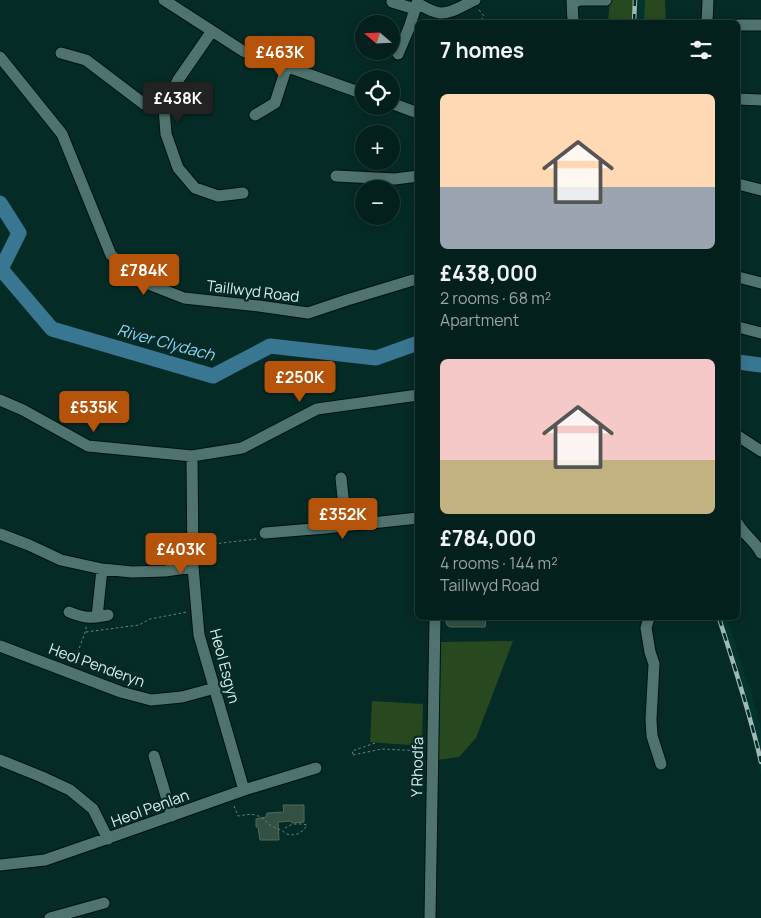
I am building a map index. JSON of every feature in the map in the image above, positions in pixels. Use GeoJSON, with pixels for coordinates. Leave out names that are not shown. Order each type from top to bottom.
{"type":"FeatureCollection","features":[{"type":"Feature","properties":{"kind":"street"},"geometry":{"type":"LineString","coordinates":[[164,0],[243,51],[355,91]]}},
{"type":"Feature","properties":{"kind":"street"},"geometry":{"type":"LineString","coordinates":[[392,2],[417,4],[448,17],[474,0]]}},
{"type":"Feature","properties":{"kind":"street"},"geometry":{"type":"LineString","coordinates":[[572,20],[572,1],[606,0]]}},
{"type":"Feature","properties":{"kind":"street"},"geometry":{"type":"LineString","coordinates":[[707,20],[708,0]]}},
{"type":"Feature","properties":{"kind":"street"},"geometry":{"type":"LineString","coordinates":[[400,49],[417,4]]}},
{"type":"Feature","properties":{"kind":"street"},"geometry":{"type":"LineString","coordinates":[[740,25],[761,25]]}},
{"type":"Feature","properties":{"kind":"street"},"geometry":{"type":"LineString","coordinates":[[212,31],[178,80],[164,106],[166,134],[178,168],[195,188],[218,196],[243,193]]}},
{"type":"Feature","properties":{"kind":"street"},"geometry":{"type":"LineString","coordinates":[[61,53],[86,60],[144,104],[164,106]]}},
{"type":"Feature","properties":{"kind":"street","name":"Taillwyd Road"},"geometry":{"type":"LineString","coordinates":[[0,58],[62,134],[111,255],[146,283],[184,298],[308,313],[415,281]]}},
{"type":"Feature","properties":{"kind":"street"},"geometry":{"type":"LineString","coordinates":[[255,115],[275,103],[287,66]]}},
{"type":"Feature","properties":{"kind":"street"},"geometry":{"type":"LineString","coordinates":[[740,99],[761,100]]}},
{"type":"Feature","properties":{"kind":"street"},"geometry":{"type":"LineString","coordinates":[[400,106],[415,112]]}},
{"type":"Feature","properties":{"kind":"street"},"geometry":{"type":"LineString","coordinates":[[336,176],[395,179],[415,176]]}},
{"type":"Feature","properties":{"kind":"street"},"geometry":{"type":"LineString","coordinates":[[740,185],[761,190]]}},
{"type":"Feature","properties":{"kind":"street"},"geometry":{"type":"LineString","coordinates":[[740,278],[761,283]]}},
{"type":"Feature","properties":{"kind":"street"},"geometry":{"type":"LineString","coordinates":[[740,328],[761,333]]}},
{"type":"Feature","properties":{"kind":"street"},"geometry":{"type":"LineString","coordinates":[[0,400],[23,410],[88,446],[192,456],[242,448],[317,409],[415,394]]}},
{"type":"Feature","properties":{"kind":"street"},"geometry":{"type":"LineString","coordinates":[[740,440],[761,452]]}},
{"type":"Feature","properties":{"kind":"street","name":"Heol Esgyn"},"geometry":{"type":"LineString","coordinates":[[192,456],[193,546],[199,635],[215,688],[239,792]]}},
{"type":"Feature","properties":{"kind":"street"},"geometry":{"type":"LineString","coordinates":[[342,478],[346,526]]}},
{"type":"Feature","properties":{"kind":"street"},"geometry":{"type":"LineString","coordinates":[[265,533],[415,518]]}},
{"type":"Feature","properties":{"kind":"street"},"geometry":{"type":"LineString","coordinates":[[740,528],[756,544],[761,553]]}},
{"type":"Feature","properties":{"kind":"street"},"geometry":{"type":"LineString","coordinates":[[0,534],[61,560],[102,569],[132,572],[165,571],[194,567]]}},
{"type":"Feature","properties":{"kind":"street"},"geometry":{"type":"LineString","coordinates":[[70,612],[85,618],[103,616],[102,569]]}},
{"type":"Feature","properties":{"kind":"street","name":"Y Rhodfa"},"geometry":{"type":"LineString","coordinates":[[430,918],[435,620]]}},
{"type":"Feature","properties":{"kind":"street"},"geometry":{"type":"LineString","coordinates":[[648,620],[646,628],[654,664],[652,736],[661,764]]}},
{"type":"Feature","properties":{"kind":"street","name":"Heol Penderyn"},"geometry":{"type":"LineString","coordinates":[[0,646],[121,692],[151,700],[182,697],[215,688]]}},
{"type":"Feature","properties":{"kind":"street"},"geometry":{"type":"LineString","coordinates":[[154,756],[172,816]]}},
{"type":"Feature","properties":{"kind":"street"},"geometry":{"type":"LineString","coordinates":[[0,760],[70,790],[93,810],[108,839]]}},
{"type":"Feature","properties":{"kind":"street","name":"Heol Penlan"},"geometry":{"type":"LineString","coordinates":[[0,865],[45,860],[239,792],[312,770]]}},
{"type":"Feature","properties":{"kind":"street"},"geometry":{"type":"LineString","coordinates":[[50,918],[104,903]]}},
{"type":"Feature","properties":{"kind":"path"},"geometry":{"type":"LineString","coordinates":[[474,0],[484,16],[481,20]]}},
{"type":"Feature","properties":{"kind":"path"},"geometry":{"type":"LineString","coordinates":[[193,546],[265,538],[265,533]]}},
{"type":"Feature","properties":{"kind":"path"},"geometry":{"type":"LineString","coordinates":[[86,632],[139,626],[150,619],[197,611]]}},
{"type":"Feature","properties":{"kind":"path"},"geometry":{"type":"LineString","coordinates":[[70,672],[86,632],[85,618]]}},
{"type":"Feature","properties":{"kind":"path"},"geometry":{"type":"LineString","coordinates":[[375,743],[352,750],[353,754],[389,749],[433,752]]}},
{"type":"Feature","properties":{"kind":"path"},"geometry":{"type":"LineString","coordinates":[[239,792],[234,804],[238,816],[253,814],[261,816],[276,829],[283,830],[286,833],[296,834],[302,832],[307,825],[289,825],[283,830]]}},
{"type":"Feature","properties":{"kind":"shaded area"},"geometry":{"type":"Polygon","coordinates":[[[633,0],[645,0],[644,20],[633,20],[633,0]]]}},
{"type":"Feature","properties":{"kind":"shaded area"},"geometry":{"type":"Polygon","coordinates":[[[717,620],[728,620],[757,713],[761,730],[761,776],[747,716],[717,620]]]}},
{"type":"Feature","properties":{"kind":"green space"},"geometry":{"type":"Polygon","coordinates":[[[610,0],[633,0],[633,20],[608,20],[610,0]]]}},
{"type":"Feature","properties":{"kind":"green space"},"geometry":{"type":"Polygon","coordinates":[[[645,0],[665,0],[666,20],[644,20],[645,0]]]}},
{"type":"Feature","properties":{"kind":"green space"},"geometry":{"type":"Polygon","coordinates":[[[513,641],[476,738],[459,757],[437,760],[441,642],[513,641]]]}},
{"type":"Feature","properties":{"kind":"green space"},"geometry":{"type":"Polygon","coordinates":[[[372,701],[423,704],[422,746],[370,742],[372,701]]]}},
{"type":"Feature","properties":{"kind":"building"},"geometry":{"type":"Polygon","coordinates":[[[446,620],[486,620],[485,627],[450,627],[446,620]]]}},
{"type":"Feature","properties":{"kind":"building"},"geometry":{"type":"Polygon","coordinates":[[[283,805],[304,805],[304,822],[278,822],[279,840],[260,840],[256,819],[266,817],[267,813],[284,812],[283,805]]]}},
{"type":"Feature","properties":{"kind":"waterway","name":"River Clydach"},"geometry":{"type":"LineString","coordinates":[[0,203],[19,233],[1,269],[52,329],[213,376],[270,346],[376,358],[415,344]]}},
{"type":"Feature","properties":{"kind":"waterway","name":"River Clydach"},"geometry":{"type":"LineString","coordinates":[[740,362],[761,365]]}},
{"type":"Feature","properties":{"kind":"railway"},"geometry":{"type":"LineString","coordinates":[[634,20],[635,0]]}},
{"type":"Feature","properties":{"kind":"railway"},"geometry":{"type":"LineString","coordinates":[[720,620],[747,707],[761,762]]}}]}
